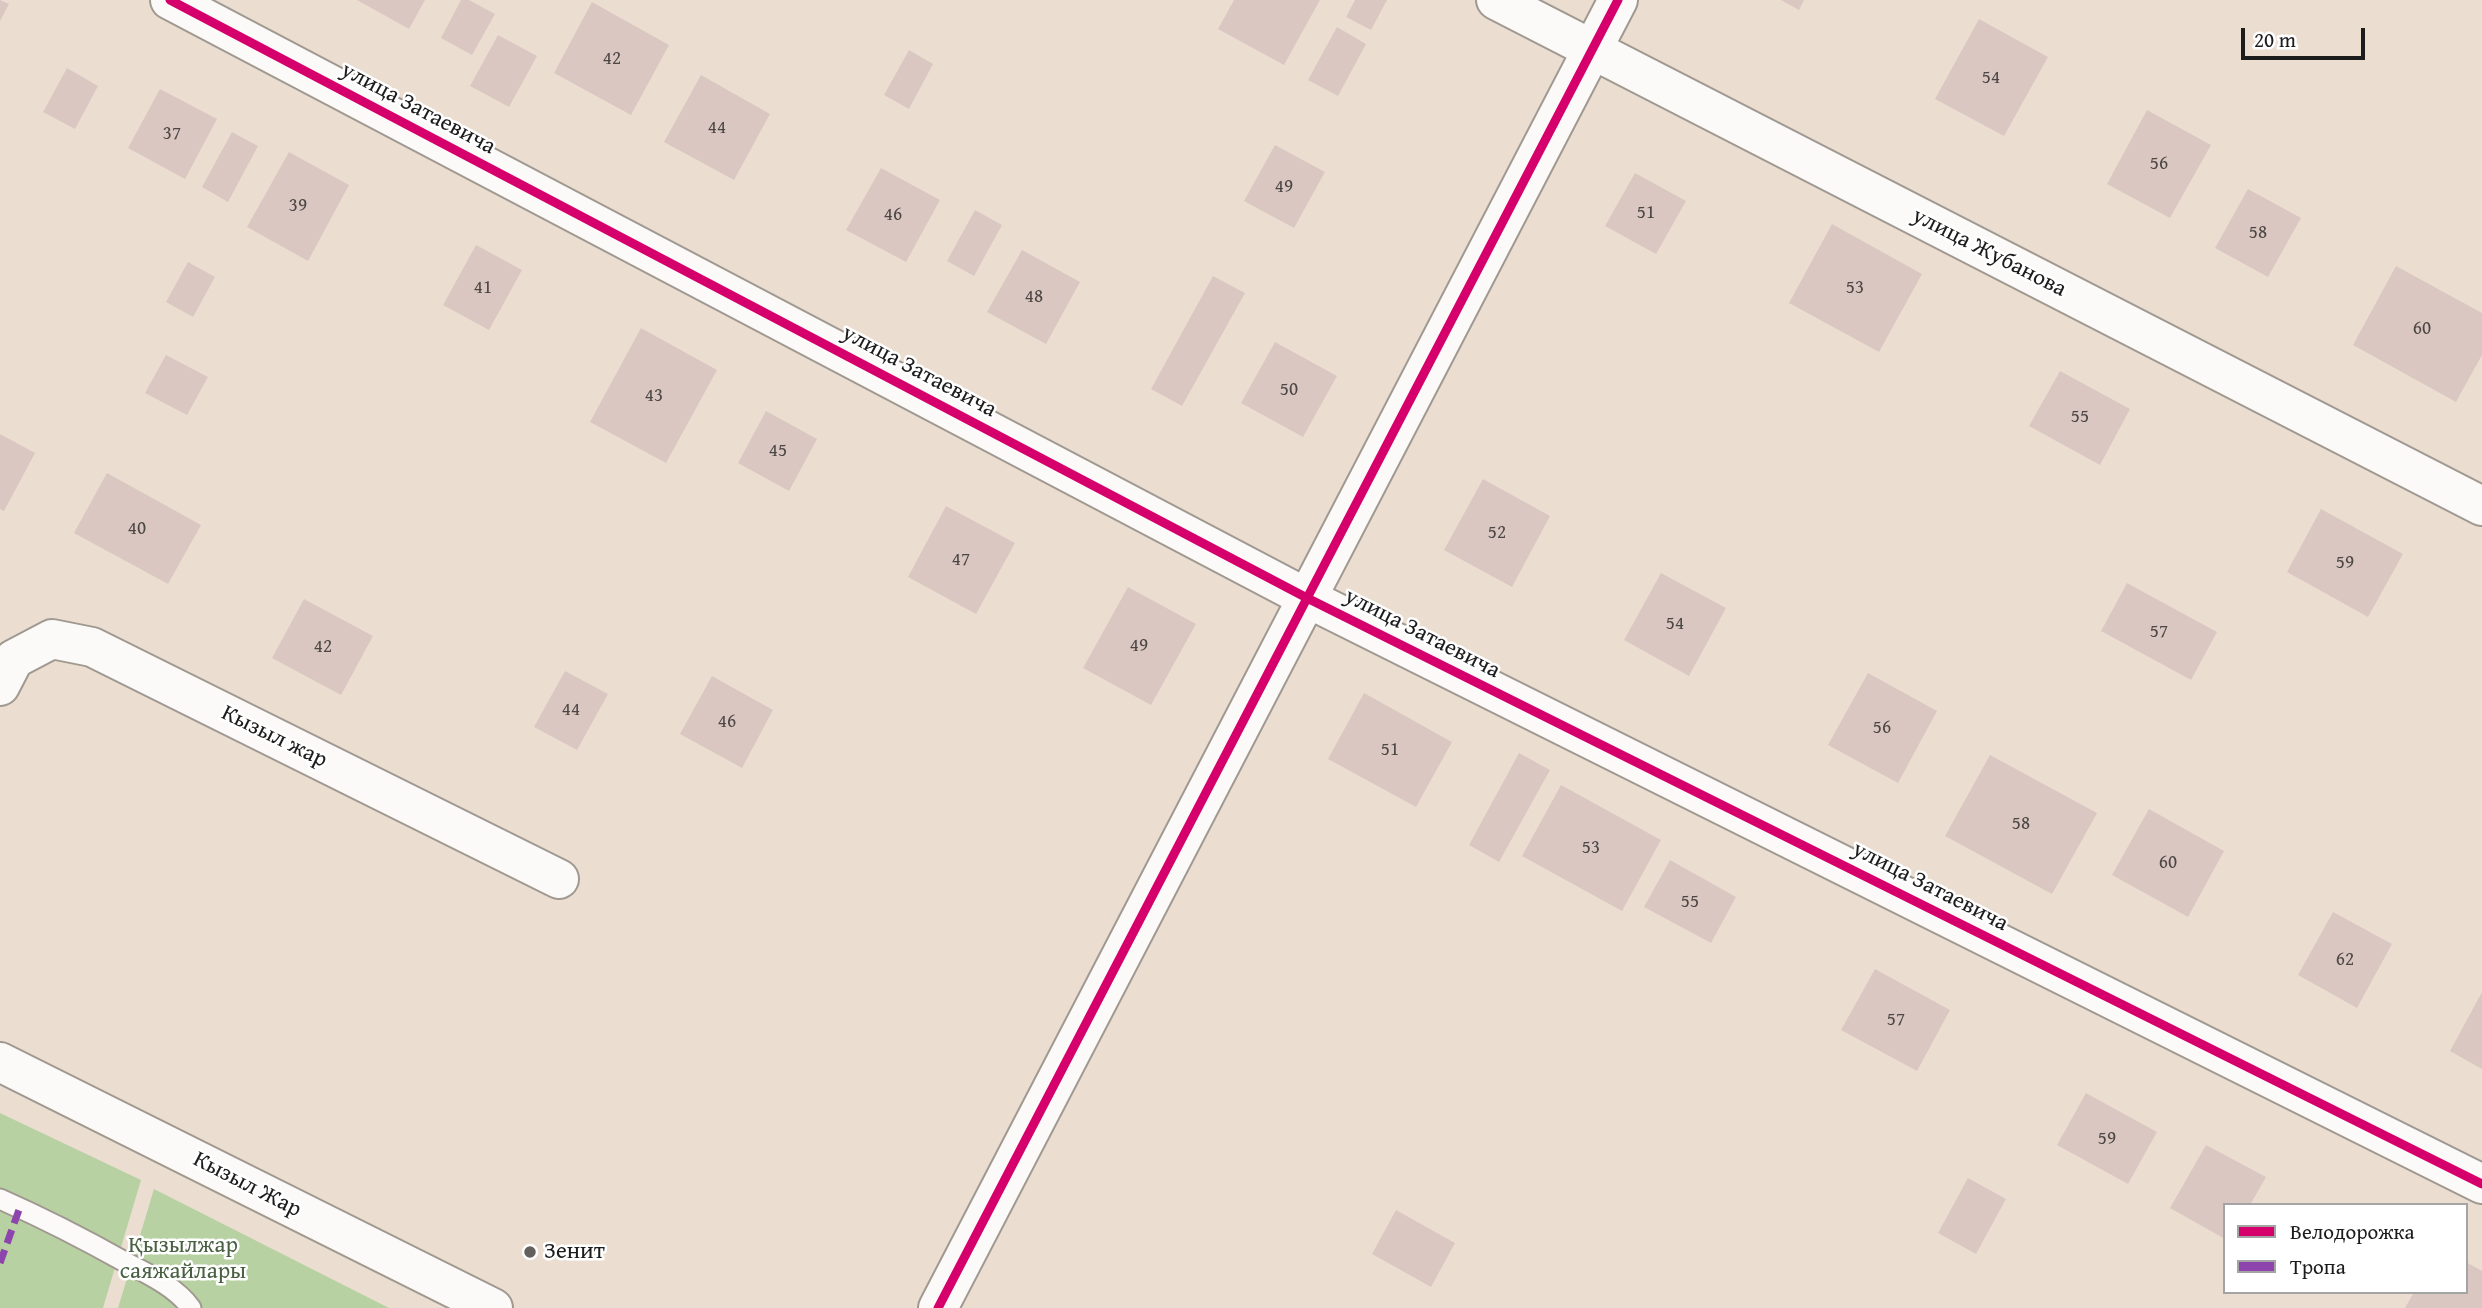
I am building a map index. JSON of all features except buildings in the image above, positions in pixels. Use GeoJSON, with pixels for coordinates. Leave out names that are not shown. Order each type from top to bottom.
{"type":"FeatureCollection","features":[{"type":"Feature","properties":{"kind":"street","name":"улица Затаевича"},"geometry":{"type":"LineString","coordinates":[[170,0],[1307,598],[2482,1184]]}},
{"type":"Feature","properties":{"kind":"street","name":"улица Жубанова"},"geometry":{"type":"LineString","coordinates":[[1496,0],[2482,506]]}},
{"type":"Feature","properties":{"kind":"street"},"geometry":{"type":"LineString","coordinates":[[938,1308],[1618,0]]}},
{"type":"Feature","properties":{"kind":"street","name":"Кызыл жар"},"geometry":{"type":"LineString","coordinates":[[0,686],[14,659],[52,639],[92,647],[559,879]]}},
{"type":"Feature","properties":{"kind":"street","name":"Кызыл Жар"},"geometry":{"type":"LineString","coordinates":[[0,1062],[493,1308]]}},
{"type":"Feature","properties":{"kind":"lane"},"geometry":{"type":"LineString","coordinates":[[0,1199],[58,1224],[153,1277],[185,1300],[191,1308]]}},
{"type":"Feature","properties":{"kind":"green space","name":"Қызылжар саяжайлары"},"geometry":{"type":"Polygon","coordinates":[[[0,1113],[141,1180],[103,1308],[0,1308],[0,1113]]]}},
{"type":"Feature","properties":{"kind":"green space","name":"Қызылжар саяжайлары"},"geometry":{"type":"Polygon","coordinates":[[[154,1189],[389,1308],[118,1308],[154,1189]]]}},
{"type":"Feature","properties":{"kind":"marked path"},"geometry":{"type":"LineString","coordinates":[[0,1263],[20,1207]]}},
{"type":"Feature","properties":{"kind":"cycle path"},"geometry":{"type":"LineString","coordinates":[[170,0],[1307,598],[2482,1184]]}},
{"type":"Feature","properties":{"kind":"cycle path"},"geometry":{"type":"LineString","coordinates":[[938,1308],[1618,0]]}},
{"type":"Feature","properties":{"kind":"place","name":"Зенит"},"geometry":{"type":"Point","coordinates":[530,1252]}}]}
